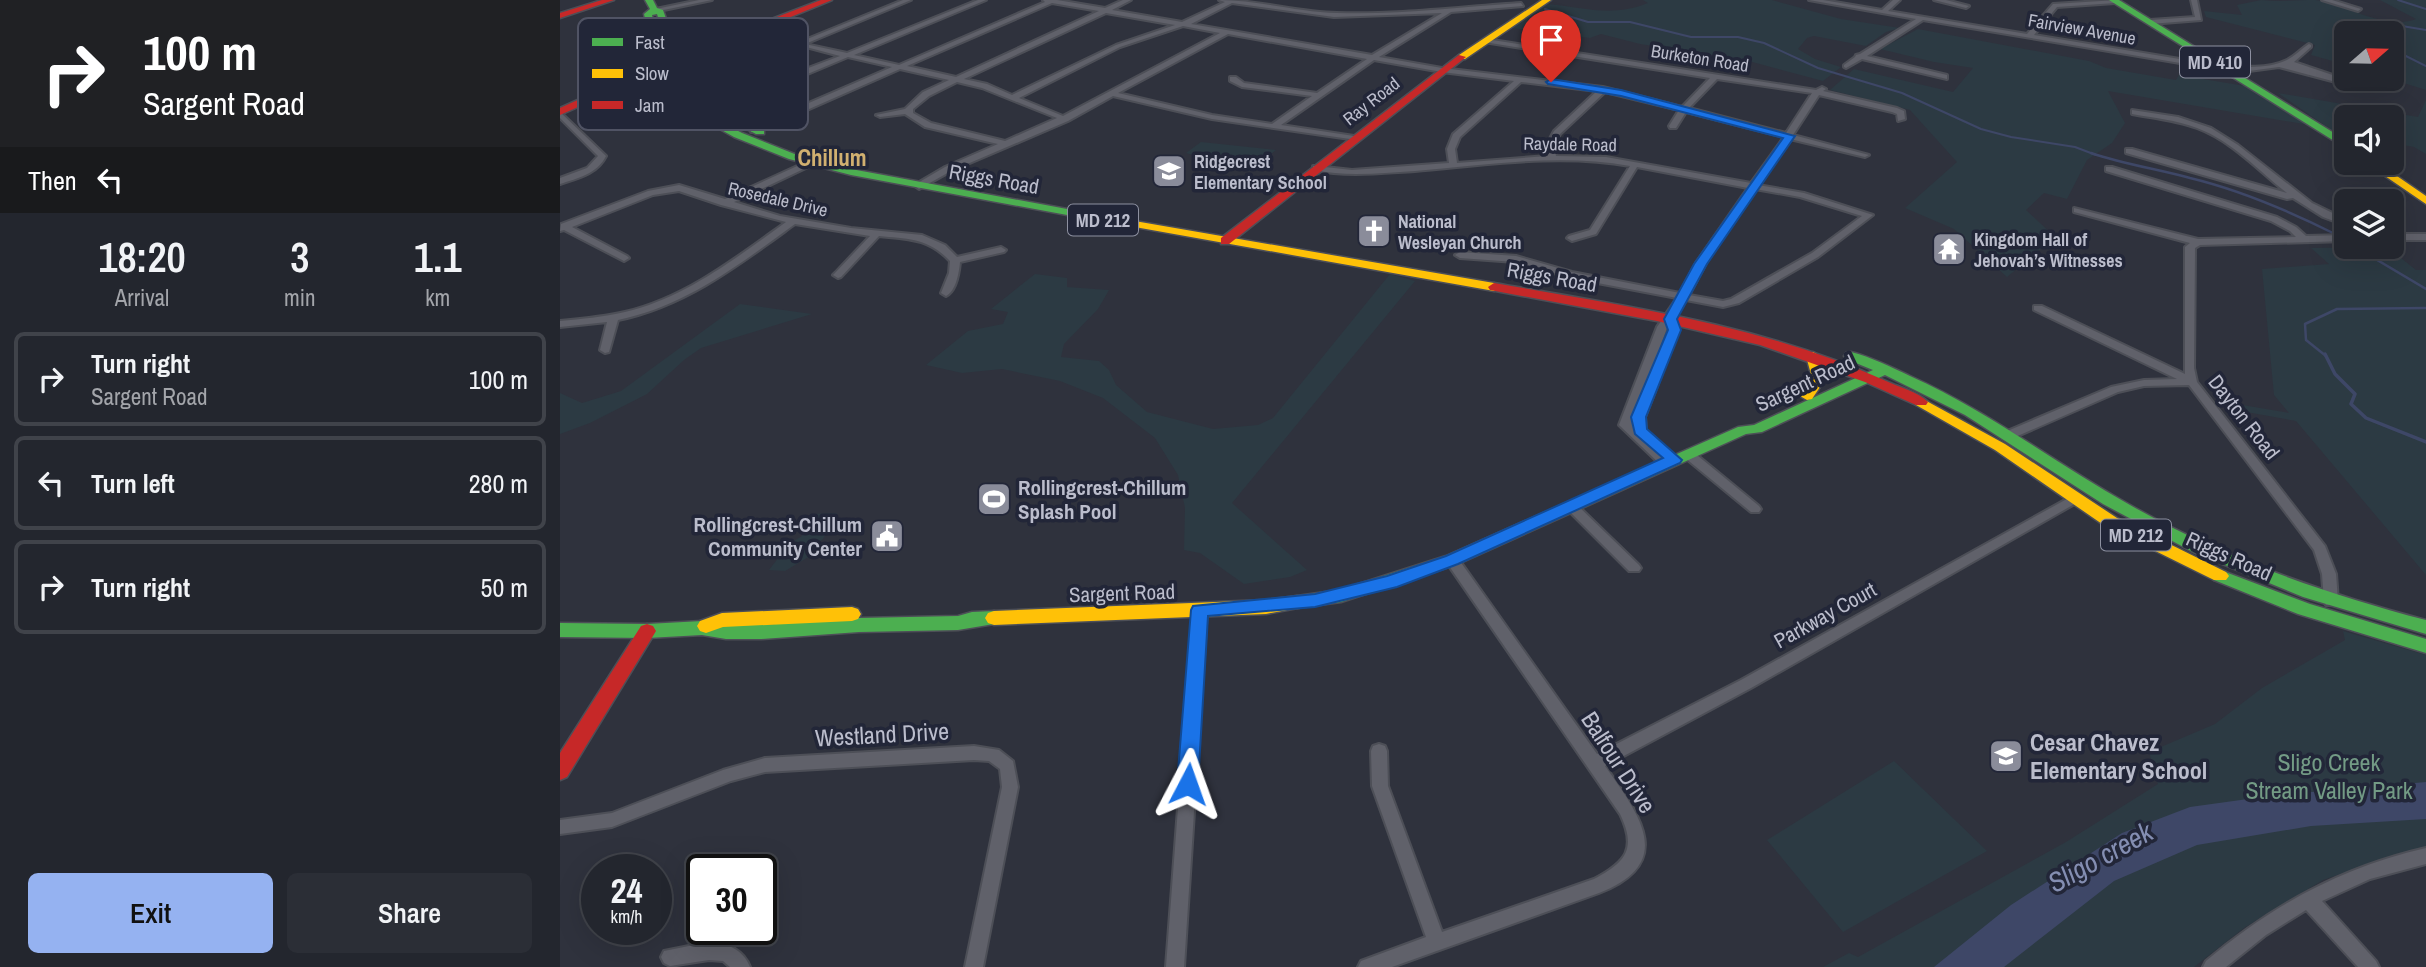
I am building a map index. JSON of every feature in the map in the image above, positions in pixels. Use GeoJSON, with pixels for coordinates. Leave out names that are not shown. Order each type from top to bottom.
{"type":"FeatureCollection","features":[{"type":"Feature","properties":{"kind":"main road"},"geometry":{"type":"LineString","coordinates":[[560,16],[610,0]]}},
{"type":"Feature","properties":{"kind":"main road"},"geometry":{"type":"LineString","coordinates":[[780,18],[828,0]]}},
{"type":"Feature","properties":{"kind":"main road","name":"MD 410"},"geometry":{"type":"LineString","coordinates":[[2114,1],[2334,138]]}},
{"type":"Feature","properties":{"kind":"main road","name":"Ray Road"},"geometry":{"type":"LineString","coordinates":[[1230,236],[1442,70],[1536,3]]}},
{"type":"Feature","properties":{"kind":"main road","name":"Riggs Road"},"geometry":{"type":"LineString","coordinates":[[652,5],[664,18]]}},
{"type":"Feature","properties":{"kind":"main road"},"geometry":{"type":"LineString","coordinates":[[560,112],[578,103]]}},
{"type":"Feature","properties":{"kind":"main road"},"geometry":{"type":"LineString","coordinates":[[560,112],[578,104]]}},
{"type":"Feature","properties":{"kind":"main road","name":"Riggs Road"},"geometry":{"type":"LineString","coordinates":[[729,130],[740,137],[812,161],[926,183],[1230,236],[1676,307],[1763,327],[1871,372],[1944,398],[2010,435],[2090,489],[2168,534],[2218,558],[2330,601],[2426,627]]}},
{"type":"Feature","properties":{"kind":"main road","name":"Riggs Road"},"geometry":{"type":"LineString","coordinates":[[754,130],[926,183]]}},
{"type":"Feature","properties":{"kind":"main road"},"geometry":{"type":"LineString","coordinates":[[2388,175],[2426,201]]}},
{"type":"Feature","properties":{"kind":"main road","name":"Riggs Road"},"geometry":{"type":"LineString","coordinates":[[1676,307],[1760,340],[1871,372],[1970,429],[2074,499],[2141,538],[2252,591],[2330,619],[2426,646]]}},
{"type":"Feature","properties":{"kind":"main road"},"geometry":{"type":"LineString","coordinates":[[1807,396],[1819,385],[1822,373],[1813,356]]}},
{"type":"Feature","properties":{"kind":"main road","name":"Sargent Road"},"geometry":{"type":"LineString","coordinates":[[1743,430],[1748,423],[1807,396],[1871,372]]}},
{"type":"Feature","properties":{"kind":"main road","name":"Sargent Road"},"geometry":{"type":"LineString","coordinates":[[560,630],[647,631],[702,628],[722,620],[839,614],[957,611],[972,619],[1200,610],[1287,604],[1341,596],[1452,560],[1743,430],[1757,429],[1871,372]]}},
{"type":"Feature","properties":{"kind":"main road"},"geometry":{"type":"LineString","coordinates":[[560,771],[647,631]]}},
{"type":"Feature","properties":{"kind":"street"},"geometry":{"type":"LineString","coordinates":[[652,5],[709,0]]}},
{"type":"Feature","properties":{"kind":"street"},"geometry":{"type":"LineString","coordinates":[[808,40],[908,0]]}},
{"type":"Feature","properties":{"kind":"street"},"geometry":{"type":"LineString","coordinates":[[808,70],[983,0]]}},
{"type":"Feature","properties":{"kind":"street"},"geometry":{"type":"LineString","coordinates":[[808,107],[1051,0],[1442,70],[1603,89],[1865,155]]}},
{"type":"Feature","properties":{"kind":"street"},"geometry":{"type":"LineString","coordinates":[[880,115],[908,111],[922,96],[1128,0]]}},
{"type":"Feature","properties":{"kind":"street"},"geometry":{"type":"LineString","coordinates":[[1222,0],[1331,15],[1382,15],[1536,3]]}},
{"type":"Feature","properties":{"kind":"street"},"geometry":{"type":"LineString","coordinates":[[1512,0],[1536,3]]}},
{"type":"Feature","properties":{"kind":"street","name":"Fairview Avenue"},"geometry":{"type":"LineString","coordinates":[[1812,0],[2224,67],[2282,64]]}},
{"type":"Feature","properties":{"kind":"street"},"geometry":{"type":"LineString","coordinates":[[1883,12],[1897,0]]}},
{"type":"Feature","properties":{"kind":"street"},"geometry":{"type":"LineString","coordinates":[[1937,0],[1966,6]]}},
{"type":"Feature","properties":{"kind":"street"},"geometry":{"type":"LineString","coordinates":[[2150,22],[2199,19],[2194,0]]}},
{"type":"Feature","properties":{"kind":"street"},"geometry":{"type":"LineString","coordinates":[[2325,0],[2358,9]]}},
{"type":"Feature","properties":{"kind":"street"},"geometry":{"type":"LineString","coordinates":[[1014,97],[1118,46],[1183,25],[1233,1]]}},
{"type":"Feature","properties":{"kind":"street"},"geometry":{"type":"LineString","coordinates":[[2029,36],[2054,6],[2073,2],[2114,1]]}},
{"type":"Feature","properties":{"kind":"street"},"geometry":{"type":"LineString","coordinates":[[1435,3],[1442,11]]}},
{"type":"Feature","properties":{"kind":"street"},"geometry":{"type":"LineString","coordinates":[[1274,126],[1374,57],[1451,10]]}},
{"type":"Feature","properties":{"kind":"street"},"geometry":{"type":"LineString","coordinates":[[1846,66],[1858,56],[1921,19]]}},
{"type":"Feature","properties":{"kind":"street"},"geometry":{"type":"LineString","coordinates":[[926,183],[1065,118],[1225,33]]}},
{"type":"Feature","properties":{"kind":"street","name":"Burketon Road"},"geometry":{"type":"LineString","coordinates":[[1486,41],[1819,90],[1894,110],[1901,113],[1900,119]]}},
{"type":"Feature","properties":{"kind":"street"},"geometry":{"type":"LineString","coordinates":[[2282,64],[2304,54],[2309,46]]}},
{"type":"Feature","properties":{"kind":"street"},"geometry":{"type":"LineString","coordinates":[[808,47],[958,80],[1014,97],[1065,118]]}},
{"type":"Feature","properties":{"kind":"street"},"geometry":{"type":"LineString","coordinates":[[1858,56],[1944,77]]}},
{"type":"Feature","properties":{"kind":"street"},"geometry":{"type":"LineString","coordinates":[[2282,64],[2370,89],[2282,64]]}},
{"type":"Feature","properties":{"kind":"street"},"geometry":{"type":"LineString","coordinates":[[1672,125],[1716,76]]}},
{"type":"Feature","properties":{"kind":"street"},"geometry":{"type":"LineString","coordinates":[[1233,79],[1241,85],[1318,95]]}},
{"type":"Feature","properties":{"kind":"street"},"geometry":{"type":"LineString","coordinates":[[1453,165],[1452,144],[1460,130],[1520,79]]}},
{"type":"Feature","properties":{"kind":"street"},"geometry":{"type":"LineString","coordinates":[[1552,158],[1550,146],[1557,133],[1603,89]]}},
{"type":"Feature","properties":{"kind":"street"},"geometry":{"type":"LineString","coordinates":[[1755,509],[1676,459],[1640,431],[1639,417],[1674,330],[1676,307],[1701,264],[1819,90]]}},
{"type":"Feature","properties":{"kind":"street"},"geometry":{"type":"LineString","coordinates":[[1112,94],[1201,115],[1354,138]]}},
{"type":"Feature","properties":{"kind":"street"},"geometry":{"type":"LineString","coordinates":[[908,111],[911,117],[922,123],[1007,144]]}},
{"type":"Feature","properties":{"kind":"street"},"geometry":{"type":"LineString","coordinates":[[560,112],[602,156],[599,163],[590,169],[560,181]]}},
{"type":"Feature","properties":{"kind":"street"},"geometry":{"type":"LineString","coordinates":[[2135,112],[2186,122],[2215,133],[2295,198]]}},
{"type":"Feature","properties":{"kind":"street"},"geometry":{"type":"LineString","coordinates":[[2129,151],[2295,198],[2334,217]]}},
{"type":"Feature","properties":{"kind":"street"},"geometry":{"type":"LineString","coordinates":[[724,202],[828,154]]}},
{"type":"Feature","properties":{"kind":"street","name":"Raydale Road"},"geometry":{"type":"LineString","coordinates":[[1316,168],[1345,173],[1552,158],[1606,159],[1813,197],[1862,211]]}},
{"type":"Feature","properties":{"kind":"street"},"geometry":{"type":"LineString","coordinates":[[1572,239],[1593,232],[1635,164]]}},
{"type":"Feature","properties":{"kind":"street"},"geometry":{"type":"LineString","coordinates":[[2109,169],[2274,219],[2293,229],[2304,239]]}},
{"type":"Feature","properties":{"kind":"street","name":"Rosedale Drive"},"geometry":{"type":"LineString","coordinates":[[562,227],[669,189],[683,189],[794,220],[929,241],[942,247],[954,260]]}},
{"type":"Feature","properties":{"kind":"street"},"geometry":{"type":"LineString","coordinates":[[2077,210],[2198,242],[2334,238]]}},
{"type":"Feature","properties":{"kind":"street"},"geometry":{"type":"LineString","coordinates":[[1460,254],[1516,259],[1676,307],[1709,302],[1735,302],[1848,233],[1870,216],[1862,211]]}},
{"type":"Feature","properties":{"kind":"street"},"geometry":{"type":"LineString","coordinates":[[560,324],[613,318],[676,299],[700,287],[794,220]]}},
{"type":"Feature","properties":{"kind":"street"},"geometry":{"type":"LineString","coordinates":[[562,227],[624,258]]}},
{"type":"Feature","properties":{"kind":"street"},"geometry":{"type":"LineString","coordinates":[[838,275],[877,233]]}},
{"type":"Feature","properties":{"kind":"street"},"geometry":{"type":"LineString","coordinates":[[2404,237],[2426,237]]}},
{"type":"Feature","properties":{"kind":"street","name":"Dayton Road"},"geometry":{"type":"LineString","coordinates":[[2198,242],[2190,247],[2189,368],[2192,382],[2320,549],[2329,574],[2330,601]]}},
{"type":"Feature","properties":{"kind":"street"},"geometry":{"type":"LineString","coordinates":[[946,293],[954,273],[954,260],[1001,250]]}},
{"type":"Feature","properties":{"kind":"street"},"geometry":{"type":"LineString","coordinates":[[2038,308],[2192,382]]}},
{"type":"Feature","properties":{"kind":"street"},"geometry":{"type":"LineString","coordinates":[[605,350],[613,318]]}},
{"type":"Feature","properties":{"kind":"street"},"geometry":{"type":"LineString","coordinates":[[2010,435],[2115,389],[2144,383],[2192,382]]}},
{"type":"Feature","properties":{"kind":"street","name":"Parkway Court"},"geometry":{"type":"LineString","coordinates":[[1593,764],[1746,684],[2074,499]]}},
{"type":"Feature","properties":{"kind":"street"},"geometry":{"type":"LineString","coordinates":[[1571,506],[1634,568]]}},
{"type":"Feature","properties":{"kind":"street","name":"Balfour Drive"},"geometry":{"type":"LineString","coordinates":[[1367,967],[1599,885],[1623,873],[1632,864],[1637,844],[1633,821],[1452,560]]}},
{"type":"Feature","properties":{"kind":"street"},"geometry":{"type":"LineString","coordinates":[[1175,967],[1200,610]]}},
{"type":"Feature","properties":{"kind":"street"},"geometry":{"type":"LineString","coordinates":[[1379,751],[1380,786],[1437,942]]}},
{"type":"Feature","properties":{"kind":"street","name":"Westland Drive"},"geometry":{"type":"LineString","coordinates":[[560,827],[612,820],[729,775],[765,765],[974,753],[993,755],[1007,766],[1010,787],[974,967]]}},
{"type":"Feature","properties":{"kind":"street"},"geometry":{"type":"LineString","coordinates":[[2212,967],[2277,918],[2309,900],[2367,871],[2426,856]]}},
{"type":"Feature","properties":{"kind":"street"},"geometry":{"type":"LineString","coordinates":[[2309,900],[2370,967]]}},
{"type":"Feature","properties":{"kind":"street"},"geometry":{"type":"LineString","coordinates":[[670,957],[714,950],[727,953],[737,960],[741,967]]}},
{"type":"Feature","properties":{"kind":"green space"},"geometry":{"type":"Polygon","coordinates":[[[1643,0],[1772,0],[1841,19],[1900,28],[1886,32],[1866,46],[1814,36],[1807,38],[1798,49],[1815,59],[1841,67],[1823,81],[1745,60],[1640,44],[1601,34],[1590,38],[1512,28],[1546,4],[1609,11],[1648,3],[1643,0]]]}},
{"type":"Feature","properties":{"kind":"green space"},"geometry":{"type":"Polygon","coordinates":[[[2261,0],[2315,0],[2387,21],[2334,21],[2334,61],[2311,55],[2315,45],[2206,17],[2204,11],[2242,15],[2237,5],[2261,0]]]}},
{"type":"Feature","properties":{"kind":"green space"},"geometry":{"type":"Polygon","coordinates":[[[2380,0],[2426,0],[2426,90],[2404,83],[2404,22],[2416,19],[2380,0]]]}},
{"type":"Feature","properties":{"kind":"green space"},"geometry":{"type":"Polygon","coordinates":[[[1918,29],[2089,61],[2106,68],[2176,80],[2179,75],[2251,87],[2309,125],[2108,91],[2125,123],[2112,143],[2087,160],[2067,199],[2044,193],[2026,210],[2055,237],[2007,277],[1954,229],[1905,208],[1957,162],[1910,110],[1830,90],[1854,69],[1953,92],[1973,68],[1880,49],[1918,29]]]}},
{"type":"Feature","properties":{"kind":"green space"},"geometry":{"type":"Polygon","coordinates":[[[2278,93],[2348,105],[2334,105],[2334,132],[2278,93]]]}},
{"type":"Feature","properties":{"kind":"green space"},"geometry":{"type":"Polygon","coordinates":[[[2426,100],[2426,154],[2404,145],[2404,115],[2418,117],[2426,100]]]}},
{"type":"Feature","properties":{"kind":"green space"},"geometry":{"type":"Polygon","coordinates":[[[1201,142],[1276,150],[1250,171],[1186,153],[1201,142]]]}},
{"type":"Feature","properties":{"kind":"green space"},"geometry":{"type":"Polygon","coordinates":[[[2311,248],[2334,248],[2334,259],[2402,259],[2416,270],[2426,270],[2426,575],[2296,421],[2230,409],[2225,402],[2289,413],[2274,395],[2262,269],[2329,264],[2311,248]]]}},
{"type":"Feature","properties":{"kind":"green space"},"geometry":{"type":"Polygon","coordinates":[[[1035,274],[1067,278],[1067,287],[1109,290],[1098,309],[1064,344],[1061,357],[1099,361],[1109,370],[1116,385],[1147,412],[1213,429],[1258,425],[1273,418],[1390,274],[1415,281],[1232,503],[1307,570],[1290,577],[1244,584],[1200,553],[1184,550],[1185,508],[1178,475],[1155,438],[1103,398],[1060,381],[1002,369],[962,373],[926,365],[968,331],[1003,324],[1008,312],[991,309],[1035,274]]]}},
{"type":"Feature","properties":{"kind":"green space"},"geometry":{"type":"Polygon","coordinates":[[[740,304],[812,314],[701,348],[647,394],[590,423],[560,434],[560,393],[582,403],[621,391],[740,304]]]}},
{"type":"Feature","properties":{"kind":"green space"},"geometry":{"type":"Polygon","coordinates":[[[837,513],[823,539],[810,549],[810,556],[785,571],[769,570],[789,544],[802,536],[804,526],[812,514],[837,513]]]}},
{"type":"Feature","properties":{"kind":"green space","name":"Sligo Creek Stream Valley Park"},"geometry":{"type":"Polygon","coordinates":[[[2343,631],[2426,655],[2426,851],[2381,860],[2323,880],[2244,928],[2194,967],[1823,967],[1849,953],[1858,957],[2066,842],[2158,784],[2149,752],[2215,724],[2262,688],[2345,640],[2343,631]]]}},
{"type":"Feature","properties":{"kind":"green space"},"geometry":{"type":"Polygon","coordinates":[[[1894,761],[1987,851],[1843,932],[1767,840],[1894,761]]]}},
{"type":"Feature","properties":{"kind":"water"},"geometry":{"type":"Polygon","coordinates":[[[2426,782],[2426,819],[2311,826],[2197,845],[2114,881],[2004,967],[1934,967],[2011,905],[2122,833],[2190,807],[2277,795],[2426,782]]]}},
{"type":"Feature","properties":{"kind":"waterway","name":"Sligo creek"},"geometry":{"type":"LineString","coordinates":[[2398,0],[2426,9]]}},
{"type":"Feature","properties":{"kind":"waterway"},"geometry":{"type":"LineString","coordinates":[[1545,9],[1588,22],[1630,22],[1691,37],[1738,37],[1764,43],[1818,68],[1902,93],[1981,129],[2011,137],[2075,147],[2096,155]]}},
{"type":"Feature","properties":{"kind":"waterway","name":"Sligo creek"},"geometry":{"type":"LineString","coordinates":[[2404,26],[2426,30]]}},
{"type":"Feature","properties":{"kind":"waterway","name":"Sligo creek"},"geometry":{"type":"LineString","coordinates":[[2404,55],[2426,66]]}},
{"type":"Feature","properties":{"kind":"waterway"},"geometry":{"type":"LineString","coordinates":[[2091,153],[2246,195],[2334,234]]}},
{"type":"Feature","properties":{"kind":"waterway"},"geometry":{"type":"LineString","coordinates":[[2376,259],[2426,289]]}},
{"type":"Feature","properties":{"kind":"waterway","name":"Sligo creek"},"geometry":{"type":"LineString","coordinates":[[2326,356],[2306,340],[2305,324],[2337,309],[2426,308]]}},
{"type":"Feature","properties":{"kind":"waterway","name":"Sligo creek"},"geometry":{"type":"LineString","coordinates":[[2326,356],[2335,374],[2355,394],[2351,404],[2366,418],[2426,442]]}},
{"type":"Feature","properties":{"kind":"traffic: fast"},"geometry":{"type":"LineString","coordinates":[[649,0],[663,18]]}},
{"type":"Feature","properties":{"kind":"traffic: fast"},"geometry":{"type":"LineString","coordinates":[[2113,0],[2334,138]]}},
{"type":"Feature","properties":{"kind":"traffic: fast"},"geometry":{"type":"LineString","coordinates":[[649,18],[648,14],[654,10]]}},
{"type":"Feature","properties":{"kind":"traffic: fast"},"geometry":{"type":"LineString","coordinates":[[729,130],[793,157],[851,172],[1094,217]]}},
{"type":"Feature","properties":{"kind":"traffic: fast"},"geometry":{"type":"LineString","coordinates":[[756,130],[760,132]]}},
{"type":"Feature","properties":{"kind":"traffic: fast"},"geometry":{"type":"LineString","coordinates":[[1851,356],[1912,382],[1970,412],[2023,443],[2109,500],[2196,547],[2309,592],[2426,627]]}},
{"type":"Feature","properties":{"kind":"traffic: fast"},"geometry":{"type":"LineString","coordinates":[[1297,602],[1341,596],[1452,560],[1743,430],[1757,429],[1884,370]]}},
{"type":"Feature","properties":{"kind":"traffic: fast"},"geometry":{"type":"LineString","coordinates":[[2220,576],[2304,609],[2426,646]]}},
{"type":"Feature","properties":{"kind":"traffic: fast"},"geometry":{"type":"LineString","coordinates":[[560,630],[647,631],[702,628],[726,632],[762,632],[859,625],[958,623],[994,618]]}},
{"type":"Feature","properties":{"kind":"traffic: slow"},"geometry":{"type":"LineString","coordinates":[[1462,57],[1547,0]]}},
{"type":"Feature","properties":{"kind":"traffic: slow"},"geometry":{"type":"LineString","coordinates":[[2388,175],[2426,201]]}},
{"type":"Feature","properties":{"kind":"traffic: slow"},"geometry":{"type":"LineString","coordinates":[[1094,217],[1494,287]]}},
{"type":"Feature","properties":{"kind":"traffic: slow"},"geometry":{"type":"LineString","coordinates":[[1807,396],[1819,378],[1813,356]]}},
{"type":"Feature","properties":{"kind":"traffic: slow"},"geometry":{"type":"LineString","coordinates":[[1921,402],[2000,447],[2111,522],[2220,576]]}},
{"type":"Feature","properties":{"kind":"traffic: slow"},"geometry":{"type":"LineString","coordinates":[[994,618],[1266,607],[1297,602]]}},
{"type":"Feature","properties":{"kind":"traffic: slow"},"geometry":{"type":"LineString","coordinates":[[706,626],[722,620],[852,614]]}},
{"type":"Feature","properties":{"kind":"traffic: jam"},"geometry":{"type":"LineString","coordinates":[[560,16],[610,0]]}},
{"type":"Feature","properties":{"kind":"traffic: jam"},"geometry":{"type":"LineString","coordinates":[[782,18],[828,0]]}},
{"type":"Feature","properties":{"kind":"traffic: jam"},"geometry":{"type":"LineString","coordinates":[[1225,241],[1462,57]]}},
{"type":"Feature","properties":{"kind":"traffic: jam"},"geometry":{"type":"LineString","coordinates":[[560,112],[578,104]]}},
{"type":"Feature","properties":{"kind":"traffic: jam"},"geometry":{"type":"LineString","coordinates":[[1494,287],[1657,317],[1765,343],[1818,359],[1921,402]]}},
{"type":"Feature","properties":{"kind":"traffic: jam"},"geometry":{"type":"LineString","coordinates":[[560,771],[647,631]]}},
{"type":"Feature","properties":{"kind":"place","name":"Ridgecrest Elementary School"},"geometry":{"type":"Point","coordinates":[1169,171]}},
{"type":"Feature","properties":{"kind":"place","name":"National Wesleyan Church"},"geometry":{"type":"Point","coordinates":[1374,231]}},
{"type":"Feature","properties":{"kind":"place","name":"Kingdom Hall of Jehovah’s Witnesses"},"geometry":{"type":"Point","coordinates":[1949,249]}},
{"type":"Feature","properties":{"kind":"place","name":"Rollingcrest-Chillum Splash Pool"},"geometry":{"type":"Point","coordinates":[994,499]}},
{"type":"Feature","properties":{"kind":"place","name":"Rollingcrest-Chillum Community Center"},"geometry":{"type":"Point","coordinates":[887,536]}},
{"type":"Feature","properties":{"kind":"place","name":"Cesar Chavez Elementary School"},"geometry":{"type":"Point","coordinates":[2006,756]}},
{"type":"Feature","properties":{"kind":"district","name":"Chillum"},"geometry":{"type":"Point","coordinates":[832,157]}},
{"type":"Feature","properties":{"kind":"route"},"geometry":{"type":"LineString","coordinates":[[1188,784],[1200,610],[1266,607],[1315,601],[1390,582],[1452,560],[1674,460],[1640,431],[1639,417],[1674,330],[1671,319],[1701,264],[1790,136],[1621,93],[1551,82]]}}]}
